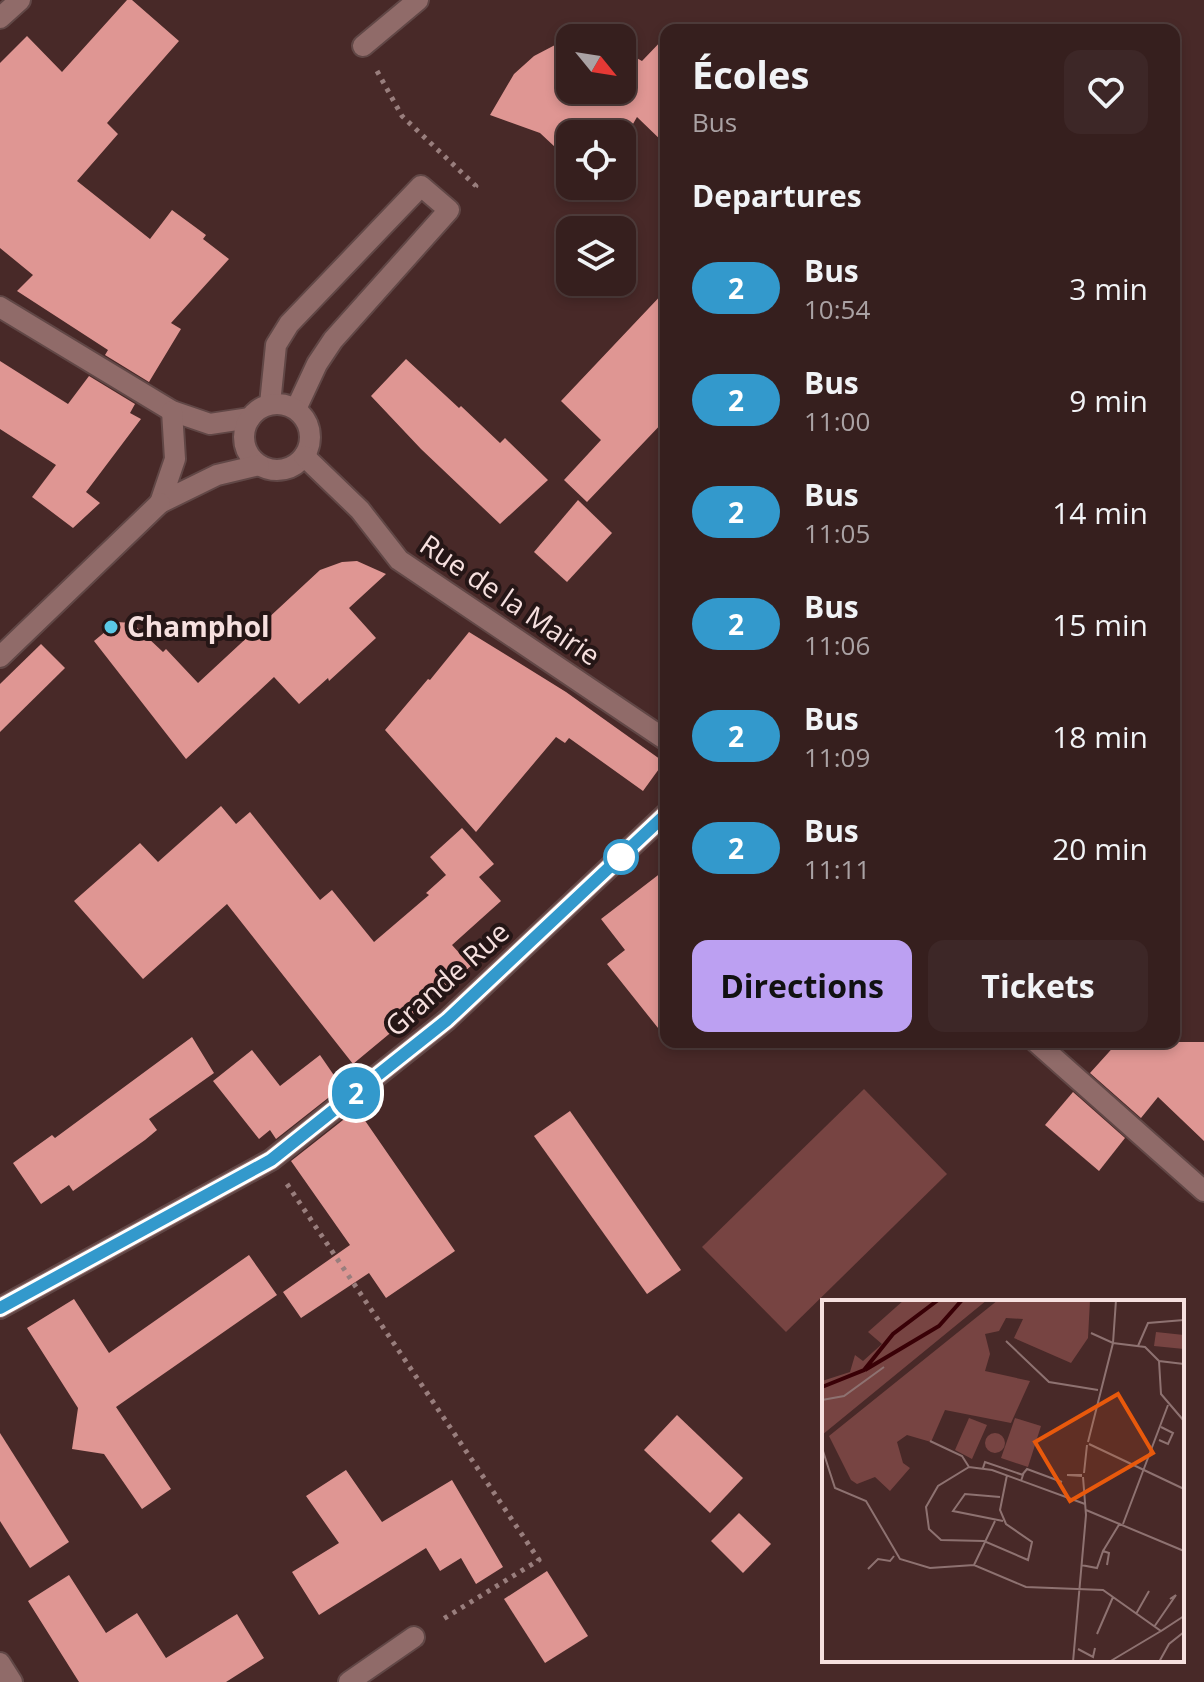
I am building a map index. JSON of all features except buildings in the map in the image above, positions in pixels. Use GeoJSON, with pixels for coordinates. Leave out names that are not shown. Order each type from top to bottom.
{"type":"FeatureCollection","features":[{"type":"Feature","properties":{"kind":"street"},"geometry":{"type":"LineString","coordinates":[[0,18],[20,0]]}},
{"type":"Feature","properties":{"kind":"street"},"geometry":{"type":"LineString","coordinates":[[363,46],[418,0]]}},
{"type":"Feature","properties":{"kind":"street"},"geometry":{"type":"LineString","coordinates":[[270,404],[276,345],[289,324],[421,186],[449,210],[333,340],[317,364],[296,409]]}},
{"type":"Feature","properties":{"kind":"street"},"geometry":{"type":"LineString","coordinates":[[0,307],[172,411],[210,424],[250,418]]}},
{"type":"Feature","properties":{"kind":"street"},"geometry":{"type":"LineString","coordinates":[[270,404],[283,404],[296,409],[310,430],[310,444],[304,456],[284,470],[259,465],[245,445],[245,431],[250,418],[270,404]]}},
{"type":"Feature","properties":{"kind":"street"},"geometry":{"type":"LineString","coordinates":[[160,503],[175,459],[172,411]]}},
{"type":"Feature","properties":{"kind":"street","name":"Rue de la Mairie"},"geometry":{"type":"LineString","coordinates":[[304,456],[360,510],[399,560],[660,736]]}},
{"type":"Feature","properties":{"kind":"street"},"geometry":{"type":"LineString","coordinates":[[0,657],[160,503],[217,475],[259,465]]}},
{"type":"Feature","properties":{"kind":"street","name":"Grande Rue"},"geometry":{"type":"LineString","coordinates":[[0,1308],[271,1160],[447,1020],[660,820]]}},
{"type":"Feature","properties":{"kind":"street"},"geometry":{"type":"LineString","coordinates":[[1043,1048],[1204,1191]]}},
{"type":"Feature","properties":{"kind":"street"},"geometry":{"type":"LineString","coordinates":[[349,1682],[414,1637]]}},
{"type":"Feature","properties":{"kind":"street"},"geometry":{"type":"LineString","coordinates":[[0,1663],[12,1682]]}},
{"type":"Feature","properties":{"kind":"path"},"geometry":{"type":"LineString","coordinates":[[363,46],[402,116],[476,186],[449,210]]}},
{"type":"Feature","properties":{"kind":"path"},"geometry":{"type":"LineString","coordinates":[[271,1160],[539,1560],[414,1637]]}},
{"type":"Feature","properties":{"kind":"shaded area"},"geometry":{"type":"Polygon","coordinates":[[[864,1089],[947,1174],[786,1332],[702,1247],[864,1089]]]}},
{"type":"Feature","properties":{"kind":"bus line","name":"2"},"geometry":{"type":"LineString","coordinates":[[0,1308],[271,1160],[447,1020],[660,820]]}},
{"type":"Feature","properties":{"kind":"place","name":"Champhol"},"geometry":{"type":"Point","coordinates":[111,627]}}]}
